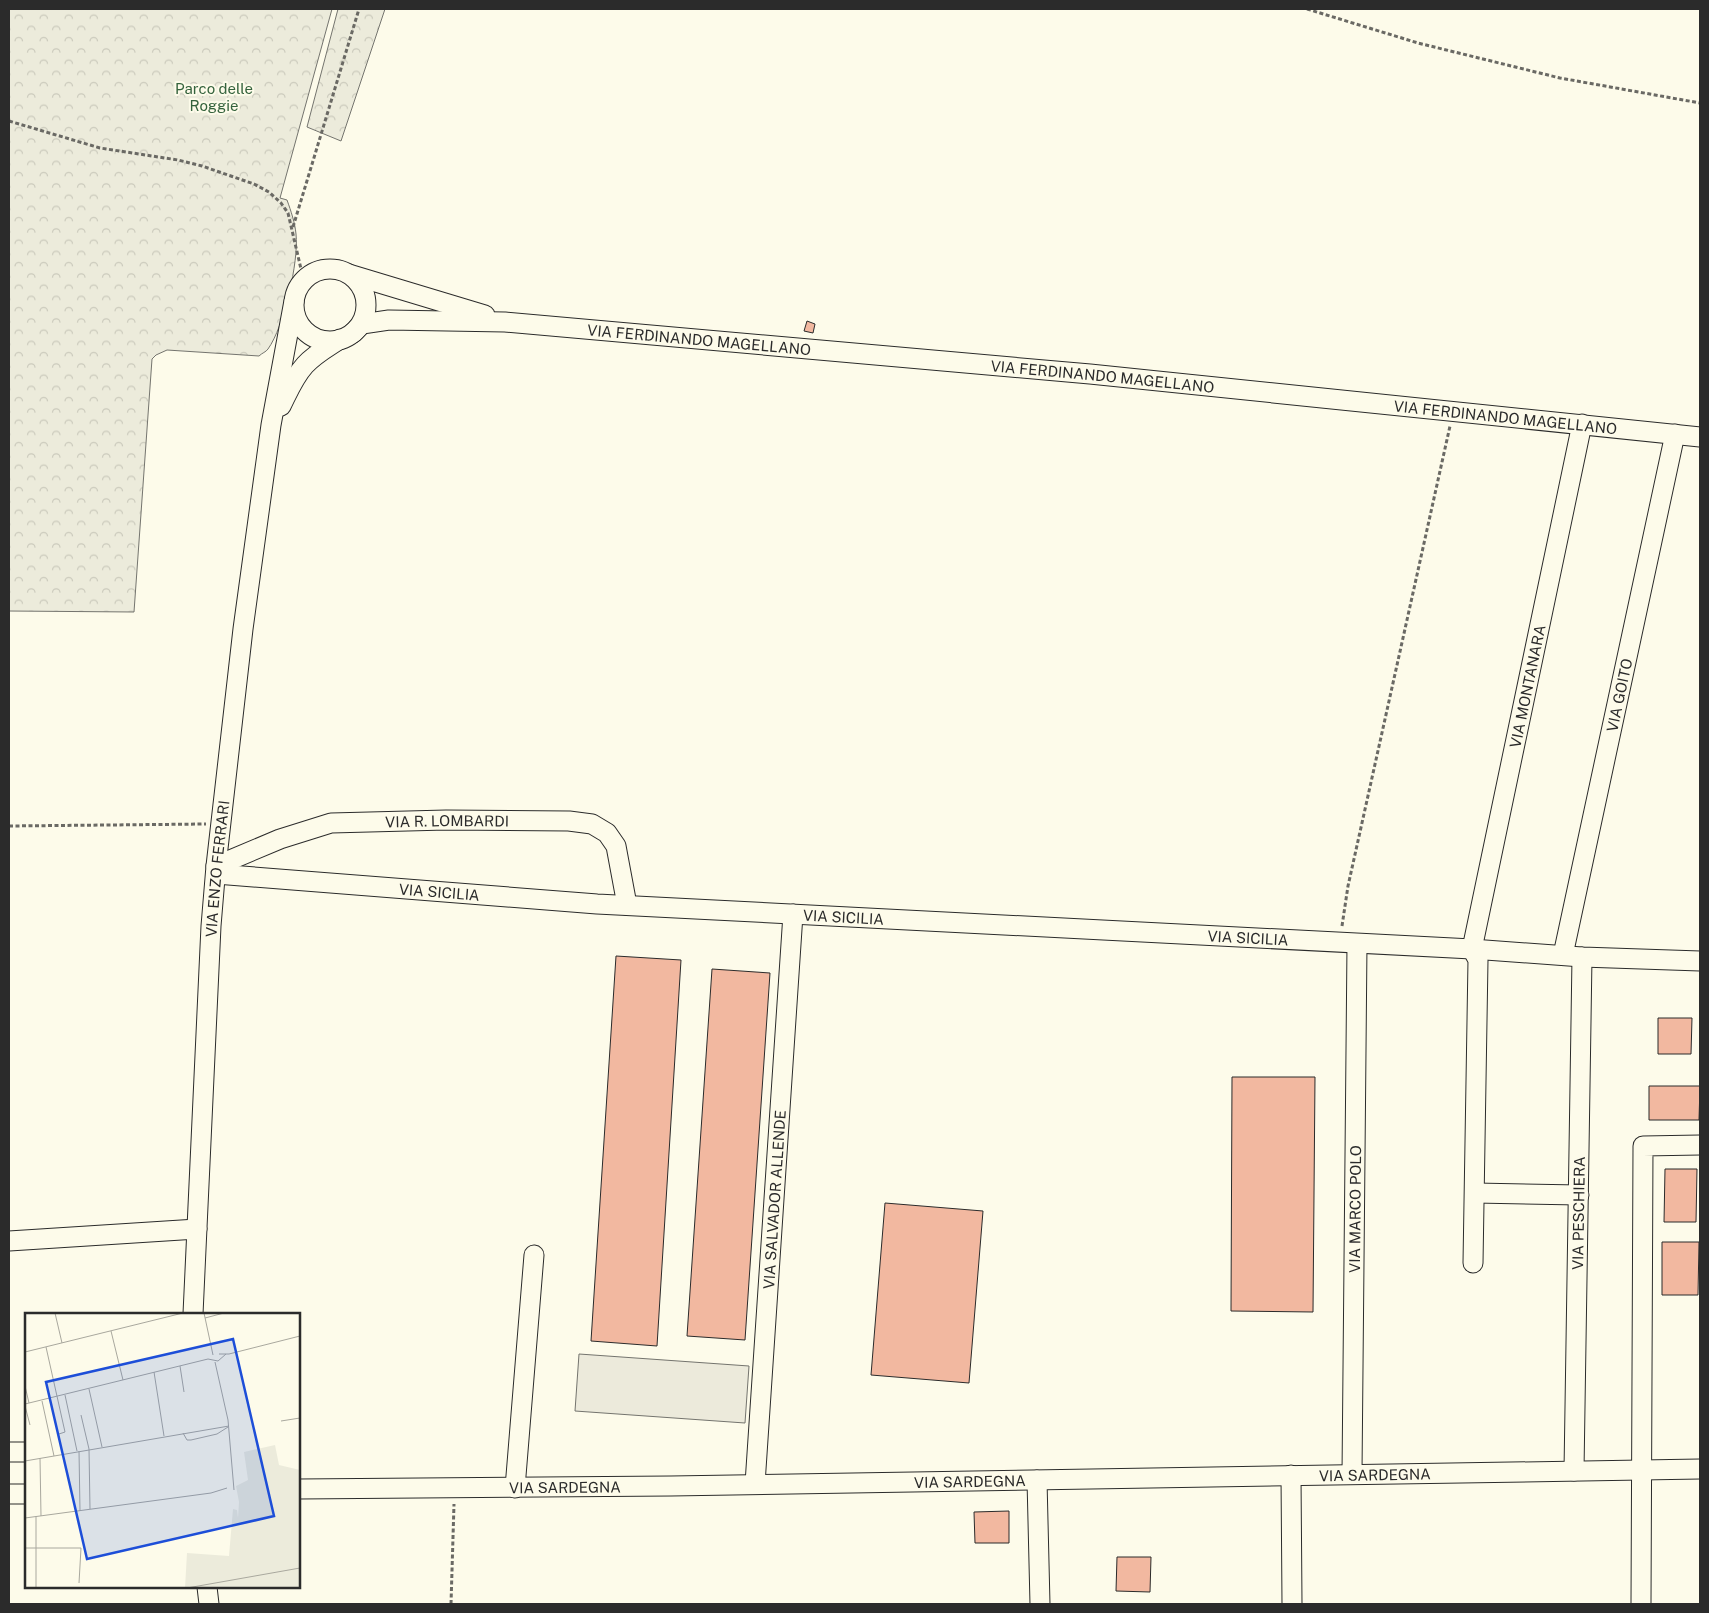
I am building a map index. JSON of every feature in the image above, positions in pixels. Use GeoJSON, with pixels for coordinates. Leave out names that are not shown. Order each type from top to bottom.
{"type":"FeatureCollection","features":[{"type":"Feature","properties":{"kind":"street"},"geometry":{"type":"LineString","coordinates":[[327,269],[338,270],[349,274],[358,281],[364,291],[365,313],[361,324],[347,336],[323,340],[307,332],[299,324],[295,313],[294,301],[296,292],[307,277],[317,271],[327,269]]}},
{"type":"Feature","properties":{"kind":"street","name":"VIA FERDINANDO MAGELLANO"},"geometry":{"type":"LineString","coordinates":[[349,274],[505,322]]}},
{"type":"Feature","properties":{"kind":"street","name":"VIA ENZO FERRARI"},"geometry":{"type":"LineString","coordinates":[[193,1313],[216,870],[243,629],[271,425],[294,301]]}},
{"type":"Feature","properties":{"kind":"street","name":"VIA FERDINANDO MAGELLANO"},"geometry":{"type":"LineString","coordinates":[[347,336],[362,324],[389,320],[505,322],[1090,374],[1700,437]]}},
{"type":"Feature","properties":{"kind":"street","name":"VIA ENZO FERRARI"},"geometry":{"type":"LineString","coordinates":[[271,425],[296,376],[306,364],[319,353],[347,336]]}},
{"type":"Feature","properties":{"kind":"street","name":"VIA MONTANARA"},"geometry":{"type":"LineString","coordinates":[[1472,949],[1582,424]]}},
{"type":"Feature","properties":{"kind":"street","name":"VIA GOITO"},"geometry":{"type":"LineString","coordinates":[[1563,954],[1675,434]]}},
{"type":"Feature","properties":{"kind":"street","name":"VIA R. LOMBARDI"},"geometry":{"type":"LineString","coordinates":[[216,870],[280,839],[331,823],[446,820],[570,821],[592,824],[607,832],[616,846],[627,905]]}},
{"type":"Feature","properties":{"kind":"street","name":"VIA SICILIA"},"geometry":{"type":"LineString","coordinates":[[216,870],[627,905],[1472,949],[1563,954],[1582,957],[1700,961]]}},
{"type":"Feature","properties":{"kind":"street","name":"VIA SALVADOR ALLENDE"},"geometry":{"type":"LineString","coordinates":[[756,1484],[793,914]]}},
{"type":"Feature","properties":{"kind":"street","name":"VIA MARCO POLO"},"geometry":{"type":"LineString","coordinates":[[1348,944],[1352,1474]]}},
{"type":"Feature","properties":{"kind":"street"},"geometry":{"type":"LineString","coordinates":[[1472,949],[1478,960],[1473,1264]]}},
{"type":"Feature","properties":{"kind":"street","name":"VIA PESCHIERA"},"geometry":{"type":"LineString","coordinates":[[1574,1471],[1582,957]]}},
{"type":"Feature","properties":{"kind":"street"},"geometry":{"type":"LineString","coordinates":[[1641,1604],[1643,1146],[1700,1145]]}},
{"type":"Feature","properties":{"kind":"street"},"geometry":{"type":"LineString","coordinates":[[1475,1193],[1579,1195]]}},
{"type":"Feature","properties":{"kind":"street"},"geometry":{"type":"LineString","coordinates":[[9,1240],[197,1229]]}},
{"type":"Feature","properties":{"kind":"street"},"geometry":{"type":"LineString","coordinates":[[515,1488],[534,1256]]}},
{"type":"Feature","properties":{"kind":"street"},"geometry":{"type":"LineString","coordinates":[[9,1452],[25,1452]]}},
{"type":"Feature","properties":{"kind":"street","name":"VIA SARDEGNA"},"geometry":{"type":"LineString","coordinates":[[300,1489],[455,1489],[1700,1469]]}},
{"type":"Feature","properties":{"kind":"street"},"geometry":{"type":"LineString","coordinates":[[1291,1475],[1292,1603]]}},
{"type":"Feature","properties":{"kind":"street"},"geometry":{"type":"LineString","coordinates":[[1037,1480],[1040,1604]]}},
{"type":"Feature","properties":{"kind":"street"},"geometry":{"type":"LineString","coordinates":[[9,1494],[25,1494]]}},
{"type":"Feature","properties":{"kind":"path"},"geometry":{"type":"LineString","coordinates":[[293,228],[359,9]]}},
{"type":"Feature","properties":{"kind":"path"},"geometry":{"type":"LineString","coordinates":[[1307,9],[1418,43],[1560,78],[1700,102]]}},
{"type":"Feature","properties":{"kind":"path"},"geometry":{"type":"LineString","coordinates":[[9,121],[100,148],[178,160],[202,166],[254,184],[269,192],[281,203],[288,213],[301,269],[307,277]]}},
{"type":"Feature","properties":{"kind":"path"},"geometry":{"type":"LineString","coordinates":[[1348,944],[1348,886],[1453,411]]}},
{"type":"Feature","properties":{"kind":"path"},"geometry":{"type":"LineString","coordinates":[[9,826],[221,824]]}},
{"type":"Feature","properties":{"kind":"path"},"geometry":{"type":"LineString","coordinates":[[452,1604],[455,1489]]}},
{"type":"Feature","properties":{"kind":"green space","name":"Parco delle Roggie"},"geometry":{"type":"Polygon","coordinates":[[[9,9],[332,9],[280,198],[287,200],[290,208],[294,221],[296,246],[293,276],[285,310],[274,339],[267,350],[259,356],[167,350],[152,359],[134,612],[9,611],[9,9]]]}},
{"type":"Feature","properties":{"kind":"green space"},"geometry":{"type":"Polygon","coordinates":[[[338,9],[385,9],[341,141],[307,127],[338,9]]]}},
{"type":"Feature","properties":{"kind":"shaded area"},"geometry":{"type":"Polygon","coordinates":[[[579,1354],[749,1366],[745,1423],[575,1411],[579,1354]]]}},
{"type":"Feature","properties":{"kind":"building"},"geometry":{"type":"Polygon","coordinates":[[[807,321],[815,324],[813,333],[804,331],[807,321]]]}},
{"type":"Feature","properties":{"kind":"building"},"geometry":{"type":"Polygon","coordinates":[[[616,956],[681,960],[657,1346],[591,1341],[616,956]]]}},
{"type":"Feature","properties":{"kind":"building"},"geometry":{"type":"Polygon","coordinates":[[[712,969],[770,973],[745,1340],[687,1336],[712,969]]]}},
{"type":"Feature","properties":{"kind":"building"},"geometry":{"type":"Polygon","coordinates":[[[1658,1018],[1692,1018],[1691,1054],[1658,1054],[1658,1018]]]}},
{"type":"Feature","properties":{"kind":"building"},"geometry":{"type":"Polygon","coordinates":[[[1232,1077],[1315,1077],[1313,1312],[1231,1311],[1232,1077]]]}},
{"type":"Feature","properties":{"kind":"building"},"geometry":{"type":"Polygon","coordinates":[[[1649,1086],[1700,1086],[1699,1120],[1649,1120],[1649,1086]]]}},
{"type":"Feature","properties":{"kind":"building"},"geometry":{"type":"Polygon","coordinates":[[[1665,1169],[1697,1169],[1696,1222],[1664,1222],[1665,1169]]]}},
{"type":"Feature","properties":{"kind":"building"},"geometry":{"type":"Polygon","coordinates":[[[885,1203],[983,1211],[969,1383],[871,1375],[885,1203]]]}},
{"type":"Feature","properties":{"kind":"building"},"geometry":{"type":"Polygon","coordinates":[[[1662,1242],[1699,1242],[1698,1295],[1662,1295],[1662,1242]]]}},
{"type":"Feature","properties":{"kind":"building"},"geometry":{"type":"Polygon","coordinates":[[[1009,1511],[1009,1543],[975,1543],[974,1512],[1009,1511]]]}},
{"type":"Feature","properties":{"kind":"building"},"geometry":{"type":"Polygon","coordinates":[[[1117,1557],[1151,1557],[1150,1592],[1116,1591],[1117,1557]]]}}]}
